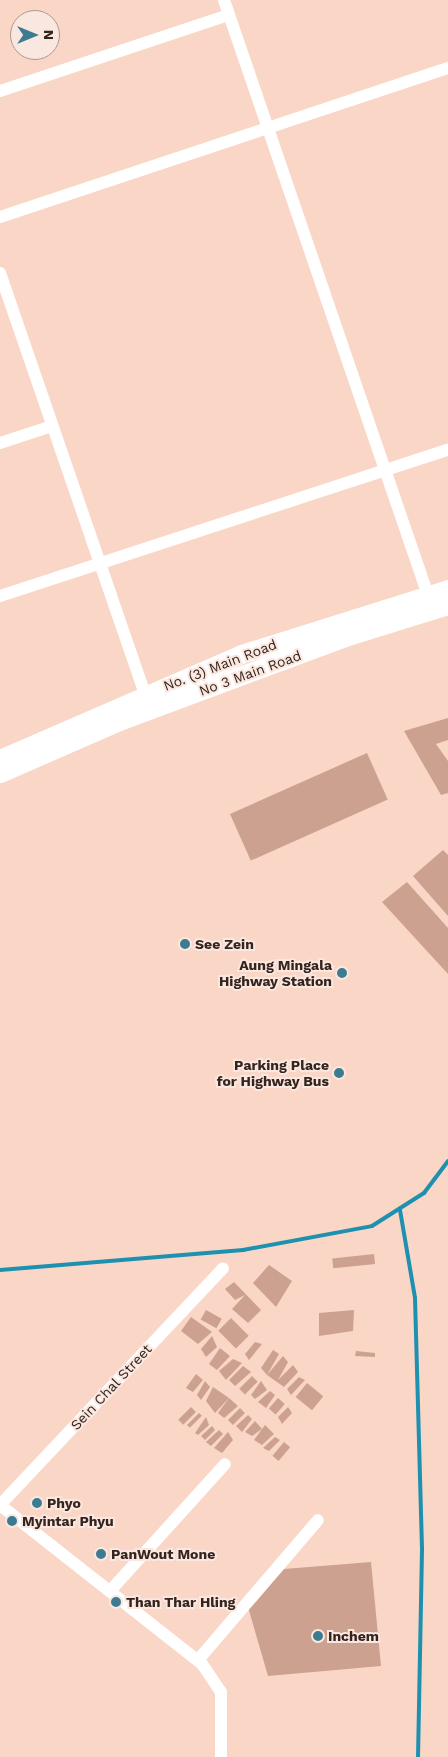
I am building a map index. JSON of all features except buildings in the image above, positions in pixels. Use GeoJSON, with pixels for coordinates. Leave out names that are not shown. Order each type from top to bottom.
{"type":"FeatureCollection","features":[{"type":"Feature","properties":{"kind":"main road","name":"No. (3) Main Road"},"geometry":{"type":"LineString","coordinates":[[0,758],[241,654],[448,590]]}},
{"type":"Feature","properties":{"kind":"main road","name":"No 3 Main Road"},"geometry":{"type":"LineString","coordinates":[[0,773],[119,721],[345,637],[448,606]]}},
{"type":"Feature","properties":{"kind":"street"},"geometry":{"type":"LineString","coordinates":[[224,0],[265,126],[428,595]]}},
{"type":"Feature","properties":{"kind":"street"},"geometry":{"type":"LineString","coordinates":[[0,91],[229,15]]}},
{"type":"Feature","properties":{"kind":"street"},"geometry":{"type":"LineString","coordinates":[[0,216],[265,126],[448,68]]}},
{"type":"Feature","properties":{"kind":"street"},"geometry":{"type":"LineString","coordinates":[[0,273],[6,310],[52,426],[145,694]]}},
{"type":"Feature","properties":{"kind":"street"},"geometry":{"type":"LineString","coordinates":[[0,444],[52,426]]}},
{"type":"Feature","properties":{"kind":"street"},"geometry":{"type":"LineString","coordinates":[[0,596],[99,561],[448,450]]}},
{"type":"Feature","properties":{"kind":"street","name":"Sein Chal Street"},"geometry":{"type":"LineString","coordinates":[[0,1505],[223,1268]]}},
{"type":"Feature","properties":{"kind":"street"},"geometry":{"type":"LineString","coordinates":[[110,1591],[225,1464]]}},
{"type":"Feature","properties":{"kind":"street"},"geometry":{"type":"LineString","coordinates":[[0,1505],[198,1660],[221,1692],[221,1757]]}},
{"type":"Feature","properties":{"kind":"street"},"geometry":{"type":"LineString","coordinates":[[198,1660],[318,1520]]}},
{"type":"Feature","properties":{"kind":"waterway"},"geometry":{"type":"LineString","coordinates":[[0,1270],[243,1250],[372,1226],[424,1193],[448,1161]]}},
{"type":"Feature","properties":{"kind":"waterway"},"geometry":{"type":"LineString","coordinates":[[400,1210],[415,1298],[422,1550],[418,1757]]}},
{"type":"Feature","properties":{"kind":"place","name":"See Zein"},"geometry":{"type":"Point","coordinates":[185,944]}},
{"type":"Feature","properties":{"kind":"place","name":"Aung Mingala Highway Station"},"geometry":{"type":"Point","coordinates":[342,973]}},
{"type":"Feature","properties":{"kind":"place","name":"Parking Place for Highway Bus"},"geometry":{"type":"Point","coordinates":[339,1073]}},
{"type":"Feature","properties":{"kind":"place","name":"Phyo"},"geometry":{"type":"Point","coordinates":[37,1503]}},
{"type":"Feature","properties":{"kind":"place","name":"Myintar Phyu"},"geometry":{"type":"Point","coordinates":[12,1521]}},
{"type":"Feature","properties":{"kind":"place","name":"PanWout Mone"},"geometry":{"type":"Point","coordinates":[101,1554]}},
{"type":"Feature","properties":{"kind":"place","name":"Than Thar Hling"},"geometry":{"type":"Point","coordinates":[116,1602]}},
{"type":"Feature","properties":{"kind":"place","name":"Inchem"},"geometry":{"type":"Point","coordinates":[318,1636]}}]}
